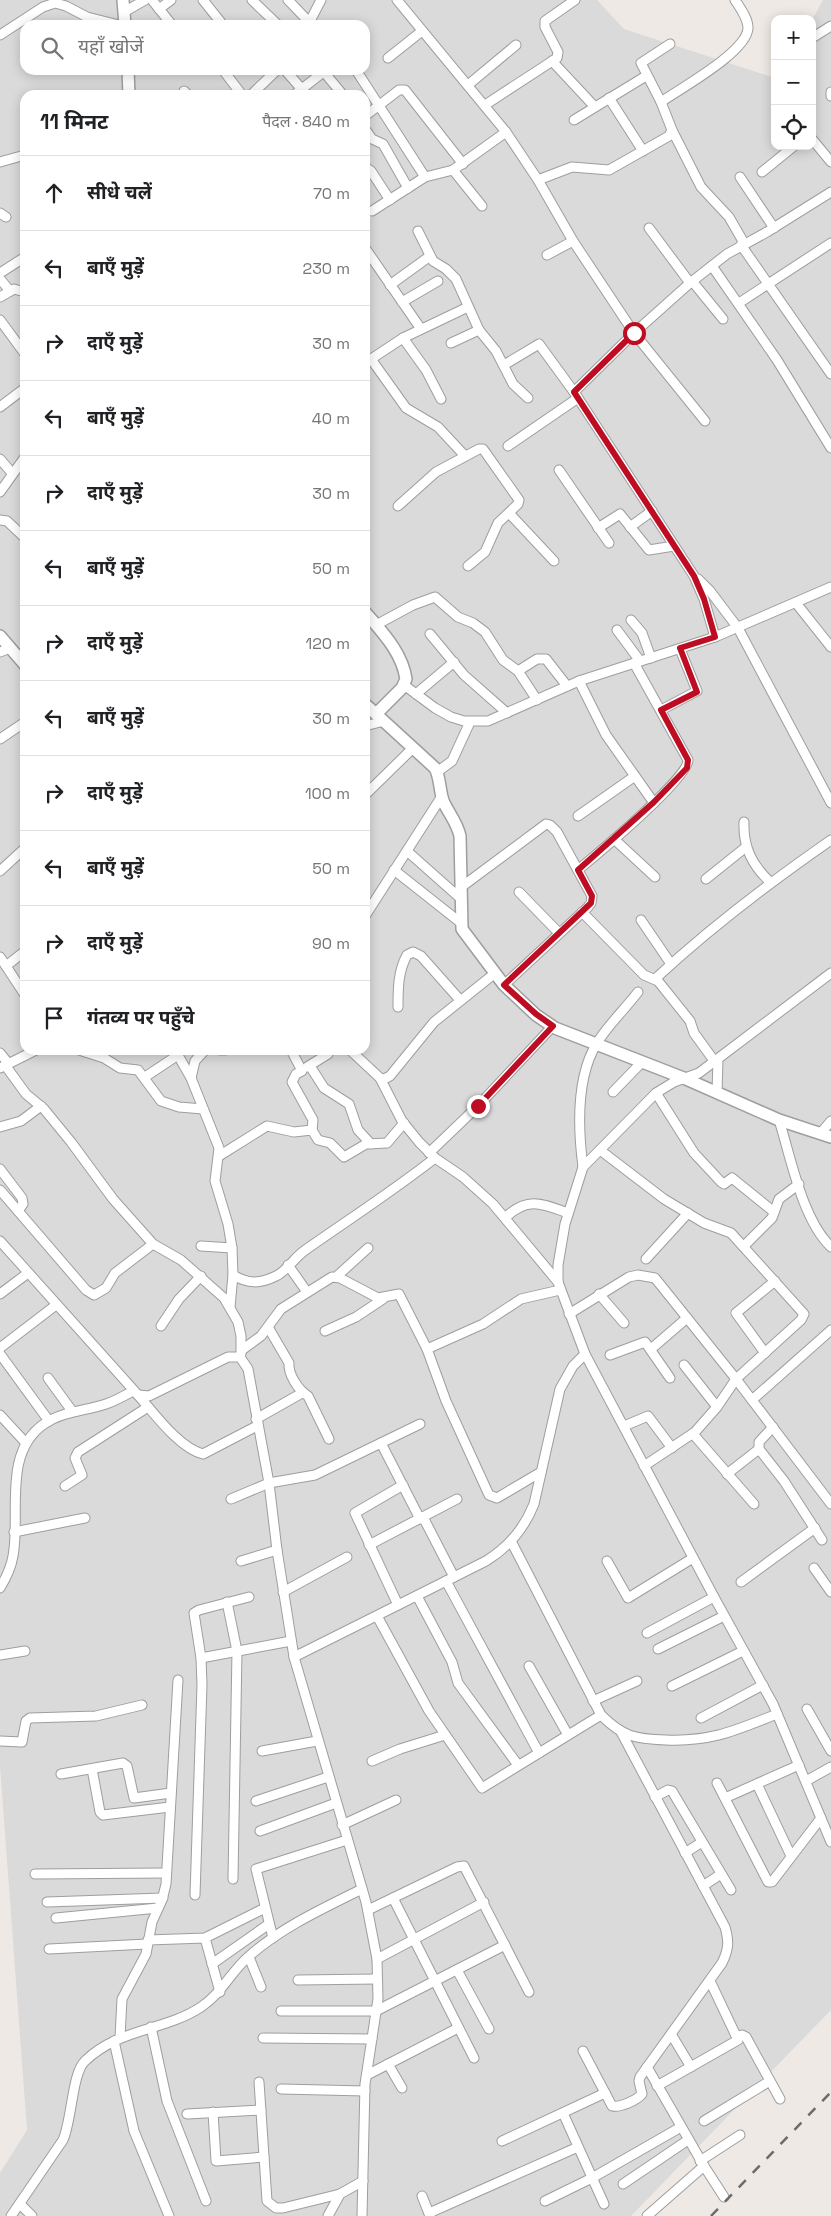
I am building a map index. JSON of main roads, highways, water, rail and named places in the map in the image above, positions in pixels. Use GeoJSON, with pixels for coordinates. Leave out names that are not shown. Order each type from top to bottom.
{"type":"FeatureCollection","features":[{"type":"Feature","properties":{"kind":"railway"},"geometry":{"type":"LineString","coordinates":[[711,2216],[831,2092]]}}]}
